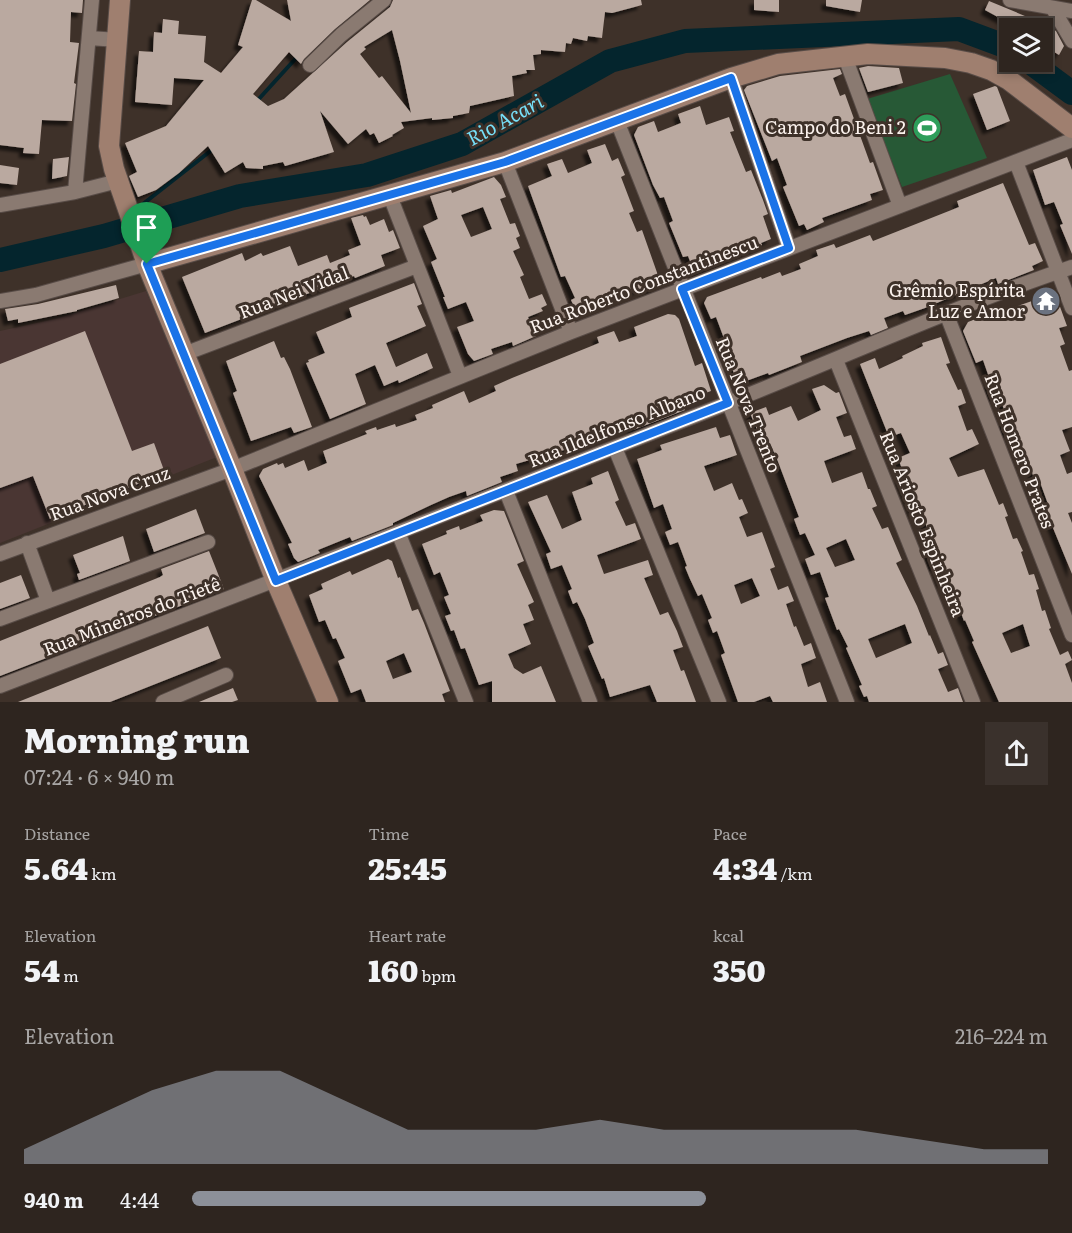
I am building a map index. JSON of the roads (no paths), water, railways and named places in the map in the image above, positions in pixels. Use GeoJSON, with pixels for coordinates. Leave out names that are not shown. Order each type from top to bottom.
{"type":"FeatureCollection","features":[{"type":"Feature","properties":{"kind":"street"},"geometry":{"type":"LineString","coordinates":[[75,192],[92,0]]}},
{"type":"Feature","properties":{"kind":"street"},"geometry":{"type":"LineString","coordinates":[[120,0],[109,146],[121,187],[144,256],[276,581],[328,702]]}},
{"type":"Feature","properties":{"kind":"street"},"geometry":{"type":"LineString","coordinates":[[310,65],[341,35],[384,0]]}},
{"type":"Feature","properties":{"kind":"street"},"geometry":{"type":"LineString","coordinates":[[1010,0],[1072,11]]}},
{"type":"Feature","properties":{"kind":"street"},"geometry":{"type":"LineString","coordinates":[[1053,9],[1072,41]]}},
{"type":"Feature","properties":{"kind":"street"},"geometry":{"type":"LineString","coordinates":[[89,38],[118,40]]}},
{"type":"Feature","properties":{"kind":"street"},"geometry":{"type":"LineString","coordinates":[[0,301],[36,295],[144,256],[390,196],[505,162],[731,78],[778,64],[868,54],[908,54],[971,63],[1009,80],[1072,128]]}},
{"type":"Feature","properties":{"kind":"street"},"geometry":{"type":"LineString","coordinates":[[845,57],[900,206]]}},
{"type":"Feature","properties":{"kind":"street"},"geometry":{"type":"LineString","coordinates":[[731,78],[789,248]]}},
{"type":"Feature","properties":{"kind":"street","name":"Rua Nova Trento"},"geometry":{"type":"LineString","coordinates":[[617,121],[846,702]]}},
{"type":"Feature","properties":{"kind":"street","name":"Rua Roberto Constantinescu"},"geometry":{"type":"LineString","coordinates":[[232,469],[570,332],[1072,140]]}},
{"type":"Feature","properties":{"kind":"street"},"geometry":{"type":"LineString","coordinates":[[505,162],[570,332]]}},
{"type":"Feature","properties":{"kind":"street"},"geometry":{"type":"LineString","coordinates":[[1016,162],[1072,308]]}},
{"type":"Feature","properties":{"kind":"street"},"geometry":{"type":"LineString","coordinates":[[0,205],[75,192],[121,187]]}},
{"type":"Feature","properties":{"kind":"street"},"geometry":{"type":"LineString","coordinates":[[390,196],[460,376]]}},
{"type":"Feature","properties":{"kind":"street","name":"Rua Nei Vidal"},"geometry":{"type":"LineString","coordinates":[[184,354],[417,266]]}},
{"type":"Feature","properties":{"kind":"street","name":"Rua Ildelfonso Albano"},"geometry":{"type":"LineString","coordinates":[[276,581],[836,360],[946,313],[1072,267]]}},
{"type":"Feature","properties":{"kind":"street","name":"Rua Homero Prates"},"geometry":{"type":"LineString","coordinates":[[946,313],[1072,635]]}},
{"type":"Feature","properties":{"kind":"street","name":"Rua Ariosto Espinheira"},"geometry":{"type":"LineString","coordinates":[[836,360],[973,702]]}},
{"type":"Feature","properties":{"kind":"street"},"geometry":{"type":"LineString","coordinates":[[615,447],[719,702]]}},
{"type":"Feature","properties":{"kind":"street","name":"Rua Nova Cruz"},"geometry":{"type":"LineString","coordinates":[[0,554],[232,469]]}},
{"type":"Feature","properties":{"kind":"street"},"geometry":{"type":"LineString","coordinates":[[506,491],[590,702]]}},
{"type":"Feature","properties":{"kind":"street"},"geometry":{"type":"LineString","coordinates":[[399,532],[466,702]]}},
{"type":"Feature","properties":{"kind":"street"},"geometry":{"type":"LineString","coordinates":[[0,620],[208,542]]}},
{"type":"Feature","properties":{"kind":"street"},"geometry":{"type":"LineString","coordinates":[[27,543],[48,601]]}},
{"type":"Feature","properties":{"kind":"street","name":"Rua Mineiros do Tietê"},"geometry":{"type":"LineString","coordinates":[[0,686],[276,581]]}},
{"type":"Feature","properties":{"kind":"street"},"geometry":{"type":"LineString","coordinates":[[163,702],[226,675]]}},
{"type":"Feature","properties":{"kind":"waterway","name":"Rio Acari"},"geometry":{"type":"LineString","coordinates":[[0,260],[104,236],[240,196],[367,175],[462,144],[610,61],[685,41],[959,29],[999,44]]}},
{"type":"Feature","properties":{"kind":"waterway"},"geometry":{"type":"LineString","coordinates":[[257,101],[298,56]]}},
{"type":"Feature","properties":{"kind":"waterway","name":"Rio Acari"},"geometry":{"type":"LineString","coordinates":[[1044,72],[1072,93]]}},
{"type":"Feature","properties":{"kind":"waterway"},"geometry":{"type":"LineString","coordinates":[[134,211],[213,149]]}},
{"type":"Feature","properties":{"kind":"waterway"},"geometry":{"type":"LineString","coordinates":[[104,236],[124,220]]}},
{"type":"Feature","properties":{"kind":"place","name":"Campo do Beni 2"},"geometry":{"type":"Point","coordinates":[927,128]}},
{"type":"Feature","properties":{"kind":"place","name":"Grêmio Espírita Luz e Amor"},"geometry":{"type":"Point","coordinates":[1046,301]}}]}
